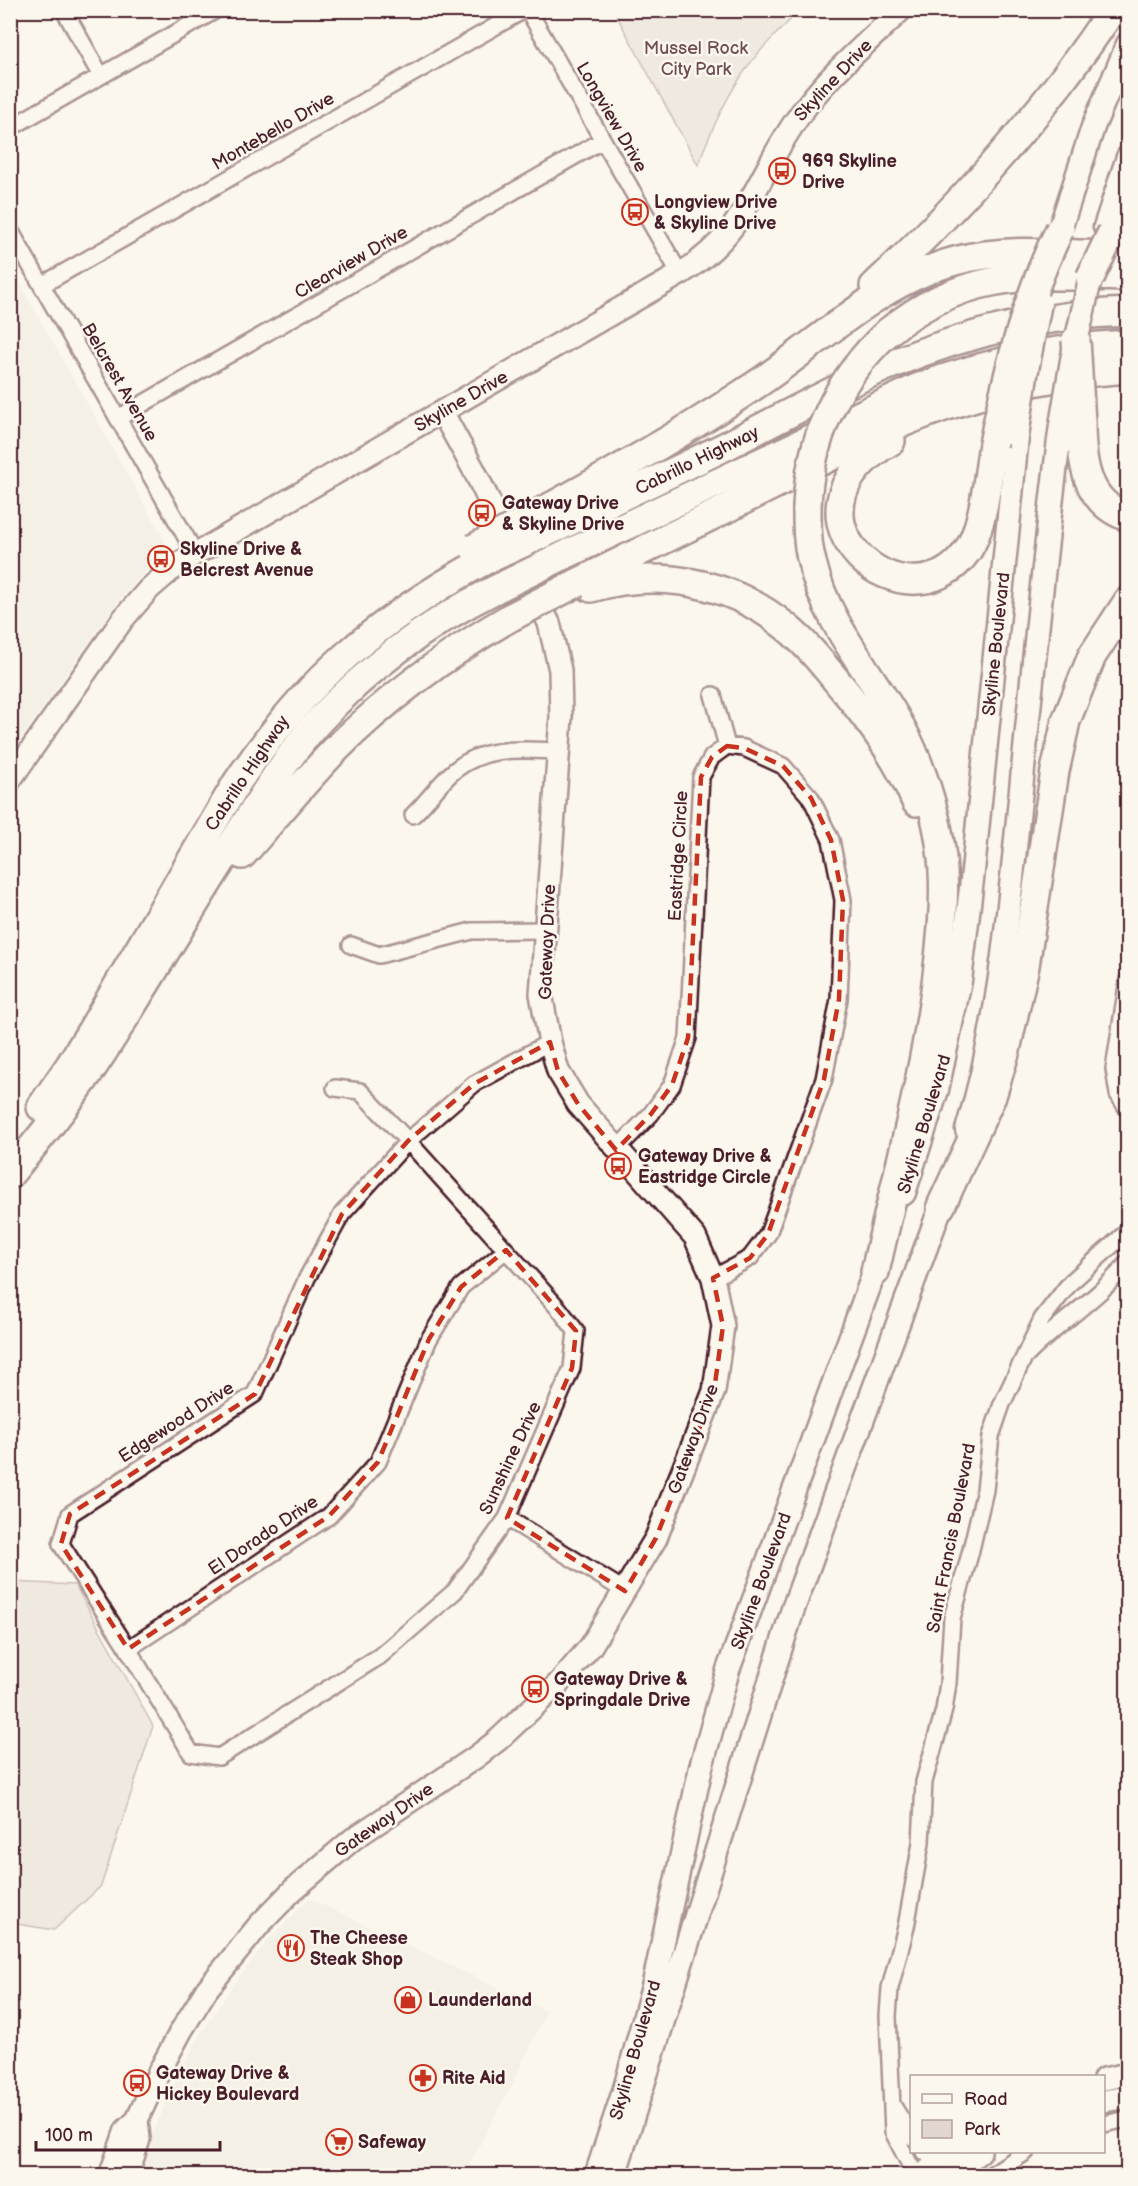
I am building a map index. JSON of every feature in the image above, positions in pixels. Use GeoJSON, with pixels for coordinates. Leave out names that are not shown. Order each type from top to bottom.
{"type":"FeatureCollection","features":[{"type":"Feature","properties":{"kind":"highway"},"geometry":{"type":"LineString","coordinates":[[791,359],[862,297],[969,194],[1058,89],[1112,10]]}},
{"type":"Feature","properties":{"kind":"highway"},"geometry":{"type":"LineString","coordinates":[[1090,278],[1108,231],[1128,200]]}},
{"type":"Feature","properties":{"kind":"highway"},"geometry":{"type":"LineString","coordinates":[[979,397],[889,442],[870,455],[854,471],[843,495],[841,517],[844,532],[856,553],[879,573],[906,580],[931,577],[953,566],[966,552],[977,532],[1005,440],[1007,381],[1035,283],[1060,229]]}},
{"type":"Feature","properties":{"kind":"highway"},"geometry":{"type":"LineString","coordinates":[[555,516],[748,390],[889,289],[917,274],[948,263],[1001,254],[1128,256]]}},
{"type":"Feature","properties":{"kind":"highway"},"geometry":{"type":"LineString","coordinates":[[875,1272],[927,1044],[941,935],[943,868],[937,828],[926,786],[902,725],[845,637],[824,597],[810,555],[807,508],[811,465],[825,420],[854,368],[888,332],[910,314],[957,291],[994,280],[1031,276],[1128,278]]}},
{"type":"Feature","properties":{"kind":"highway","name":"Cabrillo Highway"},"geometry":{"type":"LineString","coordinates":[[10,1145],[70,1065],[236,784],[259,750],[325,666],[382,611],[424,579],[555,516],[717,450],[859,379],[909,357],[959,340],[1015,325],[1064,317],[1128,312]]}},
{"type":"Feature","properties":{"kind":"highway"},"geometry":{"type":"LineString","coordinates":[[1076,340],[1071,423],[1090,485],[1105,504],[1117,513],[1128,517]]}},
{"type":"Feature","properties":{"kind":"highway","name":"Cabrillo Highway"},"geometry":{"type":"LineString","coordinates":[[10,1174],[38,1141],[100,1056],[192,906],[282,767],[333,706],[371,670],[413,638],[457,609],[567,554],[869,410],[933,382],[992,364],[1040,353],[1128,344]]}},
{"type":"Feature","properties":{"kind":"highway"},"geometry":{"type":"LineString","coordinates":[[192,906],[238,859],[332,754],[386,703],[435,664],[513,620],[885,430],[979,397],[1012,388],[1076,375],[1128,369]]}},
{"type":"Feature","properties":{"kind":"highway"},"geometry":{"type":"LineString","coordinates":[[1012,388],[1083,384],[1128,385]]}},
{"type":"Feature","properties":{"kind":"highway"},"geometry":{"type":"LineString","coordinates":[[578,588],[635,579],[663,579],[692,583],[750,603],[768,613],[794,633],[873,726],[909,785],[922,819],[930,850],[941,935]]}},
{"type":"Feature","properties":{"kind":"highway"},"geometry":{"type":"LineString","coordinates":[[941,1206],[992,1096],[1006,1050],[1025,966],[1055,771],[1066,721],[1092,656],[1128,602]]}},
{"type":"Feature","properties":{"kind":"main road"},"geometry":{"type":"LineString","coordinates":[[1060,229],[1093,127],[1128,44]]}},
{"type":"Feature","properties":{"kind":"main road"},"geometry":{"type":"LineString","coordinates":[[1108,231],[1128,157]]}},
{"type":"Feature","properties":{"kind":"main road"},"geometry":{"type":"LineString","coordinates":[[1076,340],[1090,278]]}},
{"type":"Feature","properties":{"kind":"main road","name":"Skyline Boulevard"},"geometry":{"type":"LineString","coordinates":[[614,2175],[789,1621],[941,1206],[969,1124],[980,1083],[1003,960],[1031,685],[1071,423]]}},
{"type":"Feature","properties":{"kind":"main road","name":"Skyline Boulevard"},"geometry":{"type":"LineString","coordinates":[[596,2175],[625,2088],[654,1983],[701,1767],[728,1670],[912,1171],[948,1045],[958,991],[973,871],[1005,440]]}},
{"type":"Feature","properties":{"kind":"street"},"geometry":{"type":"LineString","coordinates":[[64,10],[101,76]]}},
{"type":"Feature","properties":{"kind":"street"},"geometry":{"type":"LineString","coordinates":[[10,128],[216,10]]}},
{"type":"Feature","properties":{"kind":"street","name":"Montebello Drive"},"geometry":{"type":"LineString","coordinates":[[42,285],[524,10]]}},
{"type":"Feature","properties":{"kind":"street","name":"Longview Drive"},"geometry":{"type":"LineString","coordinates":[[528,10],[680,274]]}},
{"type":"Feature","properties":{"kind":"street","name":"Skyline Drive"},"geometry":{"type":"LineString","coordinates":[[10,780],[135,603],[163,575],[195,553],[680,274],[710,254],[735,226],[757,190],[776,151],[800,114],[830,79],[901,10]]}},
{"type":"Feature","properties":{"kind":"street","name":"Clearview Drive"},"geometry":{"type":"LineString","coordinates":[[118,418],[603,140]]}},
{"type":"Feature","properties":{"kind":"street","name":"Belcrest Avenue"},"geometry":{"type":"LineString","coordinates":[[10,230],[195,553]]}},
{"type":"Feature","properties":{"kind":"street","name":"Gateway Drive"},"geometry":{"type":"LineString","coordinates":[[110,2175],[126,2130],[137,2120],[170,2050],[194,2010],[225,1966],[259,1924],[299,1884],[339,1850],[372,1825],[476,1757],[538,1703],[591,1646],[656,1538],[714,1390],[723,1326],[714,1278],[695,1237],[616,1150],[578,1104],[558,1071],[550,1042],[542,994],[561,717],[560,670],[549,623],[474,470],[442,412]]}},
{"type":"Feature","properties":{"kind":"street"},"geometry":{"type":"LineString","coordinates":[[713,695],[727,746],[744,748],[783,766],[811,798],[831,840],[843,900],[838,999],[824,1080],[768,1234],[750,1258],[714,1278]]}},
{"type":"Feature","properties":{"kind":"street","name":"Eastridge Circle"},"geometry":{"type":"LineString","coordinates":[[616,1150],[651,1114],[672,1085],[688,1038],[701,777],[712,757],[727,746]]}},
{"type":"Feature","properties":{"kind":"street"},"geometry":{"type":"LineString","coordinates":[[413,814],[454,771],[474,758],[500,750],[559,751]]}},
{"type":"Feature","properties":{"kind":"street"},"geometry":{"type":"LineString","coordinates":[[351,945],[379,955],[472,931],[546,930]]}},
{"type":"Feature","properties":{"kind":"street"},"geometry":{"type":"LineString","coordinates":[[1128,979],[1114,1069],[1118,1094],[1128,1110]]}},
{"type":"Feature","properties":{"kind":"street","name":"Edgewood Drive"},"geometry":{"type":"LineString","coordinates":[[219,1757],[191,1754],[61,1544],[70,1514],[255,1394],[307,1278],[342,1214],[408,1142],[474,1084],[550,1042]]}},
{"type":"Feature","properties":{"kind":"street","name":"Sunshine Drive"},"geometry":{"type":"LineString","coordinates":[[219,1757],[380,1656],[455,1591],[507,1518],[572,1368],[576,1331],[560,1310],[360,1091],[335,1088]]}},
{"type":"Feature","properties":{"kind":"street","name":"Saint Francis Boulevard"},"geometry":{"type":"LineString","coordinates":[[920,2175],[910,2165],[893,2132],[888,2025],[890,1988],[906,1927],[921,1843],[924,1782],[944,1710],[952,1618],[985,1490],[991,1436],[1002,1404],[1032,1336],[1053,1303],[1088,1265],[1128,1231]]}},
{"type":"Feature","properties":{"kind":"street","name":"El Dorado Drive"},"geometry":{"type":"LineString","coordinates":[[128,1649],[329,1516],[378,1462],[429,1339],[461,1287],[506,1250]]}},
{"type":"Feature","properties":{"kind":"street","name":"Saint Francis Boulevard"},"geometry":{"type":"LineString","coordinates":[[1017,1372],[1028,1354],[1042,1340],[1109,1282],[1128,1262]]}},
{"type":"Feature","properties":{"kind":"street"},"geometry":{"type":"LineString","coordinates":[[507,1518],[626,1591]]}},
{"type":"Feature","properties":{"kind":"street"},"geometry":{"type":"LineString","coordinates":[[1105,2079],[1128,2074]]}},
{"type":"Feature","properties":{"kind":"street"},"geometry":{"type":"LineString","coordinates":[[1105,2101],[1128,2097]]}},
{"type":"Feature","properties":{"kind":"street","name":"Saint Francis Boulevard"},"geometry":{"type":"LineString","coordinates":[[893,2106],[910,2134]]}},
{"type":"Feature","properties":{"kind":"street"},"geometry":{"type":"LineString","coordinates":[[1105,2124],[1128,2118]]}},
{"type":"Feature","properties":{"kind":"street","name":"Gateway Drive"},"geometry":{"type":"LineString","coordinates":[[127,2175],[139,2139],[137,2120]]}},
{"type":"Feature","properties":{"kind":"street"},"geometry":{"type":"LineString","coordinates":[[920,2175],[975,2153]]}},
{"type":"Feature","properties":{"kind":"street"},"geometry":{"type":"LineString","coordinates":[[989,2175],[1023,2153]]}},
{"type":"Feature","properties":{"kind":"highlighted area"},"geometry":{"type":"Polygon","coordinates":[[[727,746],[744,748],[783,766],[811,798],[831,840],[843,900],[839,999],[824,1079],[768,1234],[750,1258],[713,1278],[723,1326],[714,1391],[656,1538],[625,1591],[507,1518],[572,1368],[576,1331],[506,1250],[461,1287],[429,1339],[378,1462],[329,1516],[128,1649],[61,1544],[70,1514],[255,1394],[342,1214],[408,1141],[474,1084],[550,1042],[558,1071],[578,1104],[616,1150],[651,1114],[672,1085],[688,1038],[701,777],[712,757],[727,746]]]}},
{"type":"Feature","properties":{"kind":"shaded area"},"geometry":{"type":"Polygon","coordinates":[[[10,266],[169,548],[168,553],[143,574],[115,605],[11,753],[10,266]]]}},
{"type":"Feature","properties":{"kind":"shaded area"},"geometry":{"type":"Polygon","coordinates":[[[309,1898],[547,2011],[514,2081],[464,2175],[137,2176],[177,2078],[200,2035],[233,1985],[268,1940],[309,1898]]]}},
{"type":"Feature","properties":{"kind":"green space","name":"Mussel Rock City Park"},"geometry":{"type":"Polygon","coordinates":[[[614,11],[799,11],[754,58],[733,89],[698,165],[614,11]]]}},
{"type":"Feature","properties":{"kind":"green space"},"geometry":{"type":"Polygon","coordinates":[[[11,1582],[75,1585],[153,1726],[101,1886],[54,1930],[11,1923],[11,1582]]]}},
{"type":"Feature","properties":{"kind":"place","name":"969 Skyline Drive"},"geometry":{"type":"Point","coordinates":[782,171]}},
{"type":"Feature","properties":{"kind":"place","name":"Longview Drive & Skyline Drive"},"geometry":{"type":"Point","coordinates":[635,212]}},
{"type":"Feature","properties":{"kind":"place","name":"Gateway Drive & Skyline Drive"},"geometry":{"type":"Point","coordinates":[482,513]}},
{"type":"Feature","properties":{"kind":"place","name":"Skyline Drive & Belcrest Avenue"},"geometry":{"type":"Point","coordinates":[161,559]}},
{"type":"Feature","properties":{"kind":"place","name":"Gateway Drive & Eastridge Circle"},"geometry":{"type":"Point","coordinates":[618,1166]}},
{"type":"Feature","properties":{"kind":"place","name":"Gateway Drive & Springdale Drive"},"geometry":{"type":"Point","coordinates":[535,1689]}},
{"type":"Feature","properties":{"kind":"place","name":"The Cheese Steak Shop"},"geometry":{"type":"Point","coordinates":[291,1948]}},
{"type":"Feature","properties":{"kind":"place","name":"Launderland"},"geometry":{"type":"Point","coordinates":[408,2000]}},
{"type":"Feature","properties":{"kind":"place","name":"Rite Aid"},"geometry":{"type":"Point","coordinates":[423,2078]}},
{"type":"Feature","properties":{"kind":"place","name":"Gateway Drive & Hickey Boulevard"},"geometry":{"type":"Point","coordinates":[137,2083]}},
{"type":"Feature","properties":{"kind":"place","name":"Safeway"},"geometry":{"type":"Point","coordinates":[339,2142]}}]}
